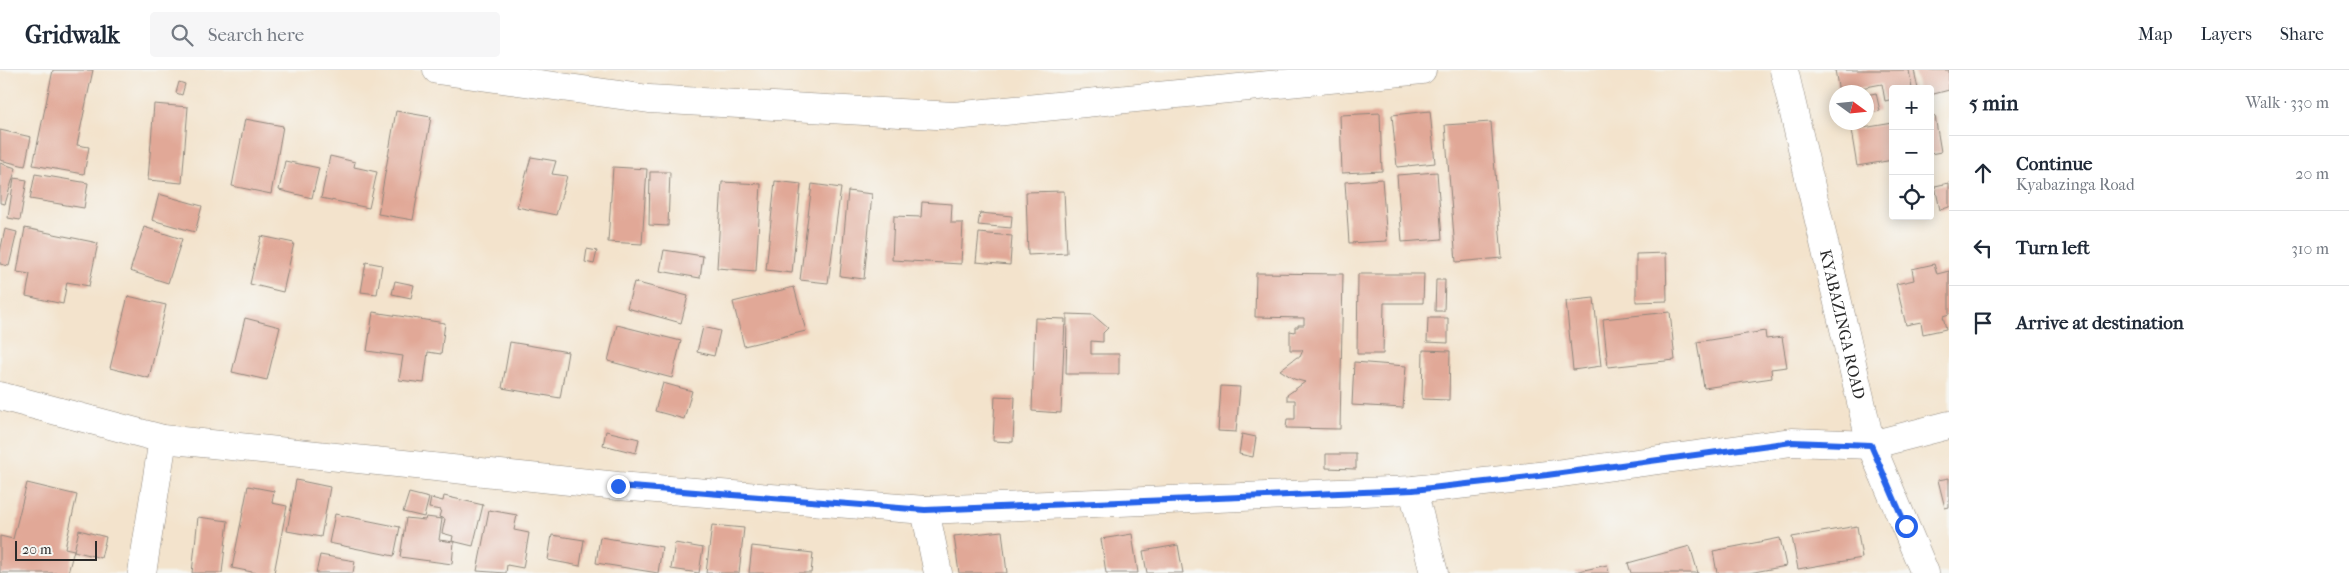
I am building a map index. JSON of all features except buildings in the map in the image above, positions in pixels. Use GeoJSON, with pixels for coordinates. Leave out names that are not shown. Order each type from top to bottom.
{"type":"FeatureCollection","features":[{"type":"Feature","properties":{"kind":"street"},"geometry":{"type":"LineString","coordinates":[[437,70],[649,99],[954,116],[1422,70]]}},
{"type":"Feature","properties":{"kind":"street","name":"KYABAZINGA ROAD"},"geometry":{"type":"LineString","coordinates":[[1784,70],[1871,445],[1925,573]]}},
{"type":"Feature","properties":{"kind":"street"},"geometry":{"type":"LineString","coordinates":[[0,396],[163,439],[618,486],[925,510],[1413,490],[1547,475],[1792,442],[1871,445],[1949,425]]}},
{"type":"Feature","properties":{"kind":"street"},"geometry":{"type":"LineString","coordinates":[[142,573],[163,439]]}},
{"type":"Feature","properties":{"kind":"street"},"geometry":{"type":"LineString","coordinates":[[1413,490],[1434,573]]}},
{"type":"Feature","properties":{"kind":"street"},"geometry":{"type":"LineString","coordinates":[[925,510],[938,573]]}},
{"type":"Feature","properties":{"kind":"route"},"geometry":{"type":"LineString","coordinates":[[618,486],[925,510],[1413,490],[1547,475],[1792,442],[1871,445],[1906,526]]}}]}
